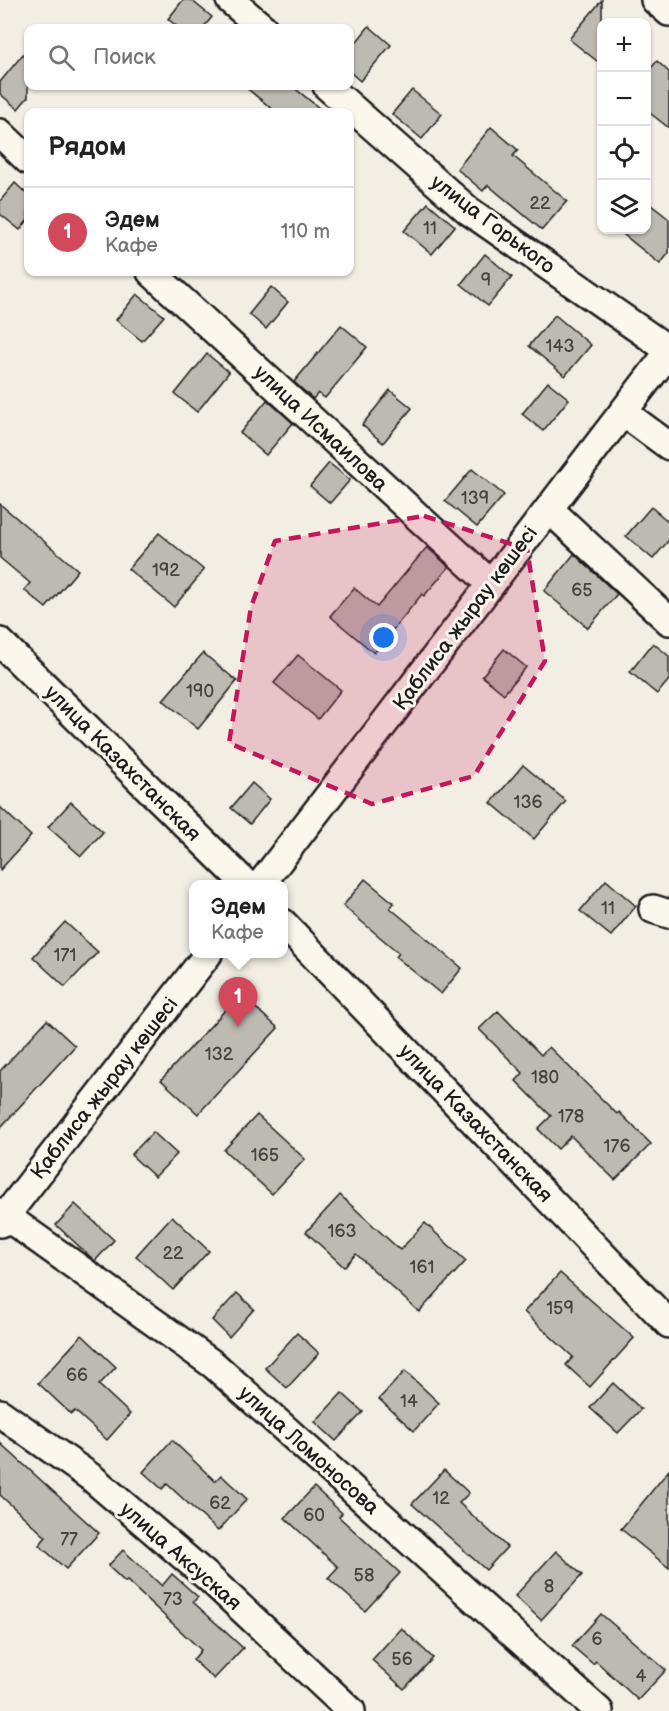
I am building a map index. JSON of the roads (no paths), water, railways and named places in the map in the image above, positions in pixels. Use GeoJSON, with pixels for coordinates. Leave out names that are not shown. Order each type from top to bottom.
{"type":"FeatureCollection","features":[{"type":"Feature","properties":{"kind":"street"},"geometry":{"type":"LineString","coordinates":[[230,0],[257,24]]}},
{"type":"Feature","properties":{"kind":"street"},"geometry":{"type":"LineString","coordinates":[[655,0],[669,12]]}},
{"type":"Feature","properties":{"kind":"street","name":"улица Горького"},"geometry":{"type":"LineString","coordinates":[[332,90],[352,108]]}},
{"type":"Feature","properties":{"kind":"street","name":"улица Горького"},"geometry":{"type":"LineString","coordinates":[[354,110],[470,211],[669,351]]}},
{"type":"Feature","properties":{"kind":"street"},"geometry":{"type":"LineString","coordinates":[[0,133],[24,156]]}},
{"type":"Feature","properties":{"kind":"street","name":"улица Исмаилова"},"geometry":{"type":"LineString","coordinates":[[154,276],[491,584]]}},
{"type":"Feature","properties":{"kind":"street","name":"Қаблиса жырау көшесі"},"geometry":{"type":"LineString","coordinates":[[265,880],[669,351]]}},
{"type":"Feature","properties":{"kind":"street"},"geometry":{"type":"LineString","coordinates":[[623,412],[669,446]]}},
{"type":"Feature","properties":{"kind":"street"},"geometry":{"type":"LineString","coordinates":[[549,509],[669,621]]}},
{"type":"Feature","properties":{"kind":"street","name":"улица Казахстанская"},"geometry":{"type":"LineString","coordinates":[[0,642],[241,880]]}},
{"type":"Feature","properties":{"kind":"street","name":"улица Казахстанская"},"geometry":{"type":"LineString","coordinates":[[288,928],[669,1324]]}},
{"type":"Feature","properties":{"kind":"street","name":"Қаблиса жырау көшесі"},"geometry":{"type":"LineString","coordinates":[[2,1217],[205,958]]}},
{"type":"Feature","properties":{"kind":"street","name":"улица Ломоносова"},"geometry":{"type":"LineString","coordinates":[[2,1217],[214,1365],[599,1711]]}},
{"type":"Feature","properties":{"kind":"street","name":"улица Аксуская"},"geometry":{"type":"LineString","coordinates":[[0,1413],[92,1478],[210,1579],[351,1711]]}},
{"type":"Feature","properties":{"kind":"place","name":"Эдем"},"geometry":{"type":"Point","coordinates":[238,1027]}}]}
